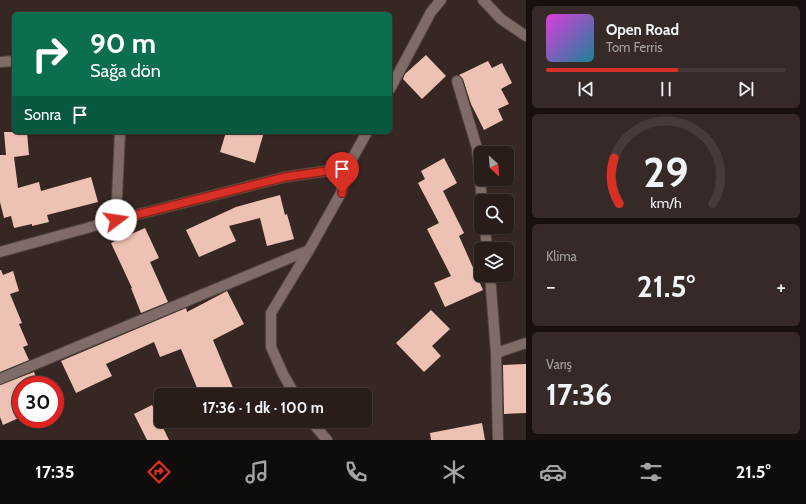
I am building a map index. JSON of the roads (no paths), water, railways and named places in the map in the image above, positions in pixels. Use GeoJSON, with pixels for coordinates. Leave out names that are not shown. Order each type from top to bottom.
{"type":"FeatureCollection","features":[{"type":"Feature","properties":{"kind":"street"},"geometry":{"type":"LineString","coordinates":[[392,85],[431,12],[441,0]]}},
{"type":"Feature","properties":{"kind":"street"},"geometry":{"type":"LineString","coordinates":[[483,0],[502,19],[524,33]]}},
{"type":"Feature","properties":{"kind":"street"},"geometry":{"type":"LineString","coordinates":[[0,62],[12,61]]}},
{"type":"Feature","properties":{"kind":"street"},"geometry":{"type":"LineString","coordinates":[[457,81],[477,148],[481,194]]}},
{"type":"Feature","properties":{"kind":"street"},"geometry":{"type":"LineString","coordinates":[[116,220],[120,134]]}},
{"type":"Feature","properties":{"kind":"street"},"geometry":{"type":"LineString","coordinates":[[291,388],[271,347],[271,313],[342,193],[347,168],[366,134]]}},
{"type":"Feature","properties":{"kind":"street"},"geometry":{"type":"LineString","coordinates":[[0,252],[116,220],[285,177],[347,168]]}},
{"type":"Feature","properties":{"kind":"street"},"geometry":{"type":"LineString","coordinates":[[0,379],[309,250]]}},
{"type":"Feature","properties":{"kind":"street"},"geometry":{"type":"LineString","coordinates":[[491,282],[496,353],[498,440]]}},
{"type":"Feature","properties":{"kind":"street"},"geometry":{"type":"LineString","coordinates":[[496,353],[526,343]]}},
{"type":"Feature","properties":{"kind":"street"},"geometry":{"type":"LineString","coordinates":[[317,428],[327,440]]}}]}
